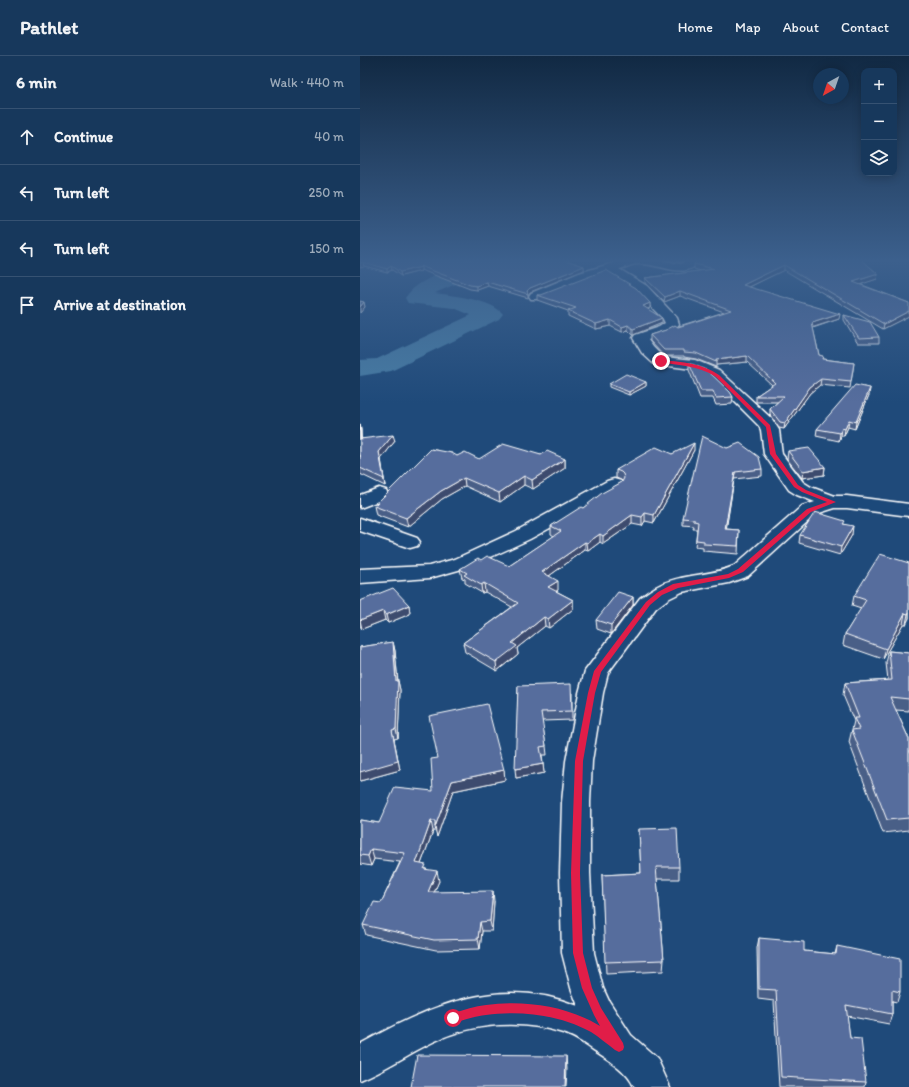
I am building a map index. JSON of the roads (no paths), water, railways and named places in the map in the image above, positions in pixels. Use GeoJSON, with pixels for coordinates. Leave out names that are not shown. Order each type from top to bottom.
{"type":"FeatureCollection","features":[{"type":"Feature","properties":{"kind":"street"},"geometry":{"type":"LineString","coordinates":[[659,307],[670,318],[672,324],[666,329],[640,338],[652,355],[659,361],[702,367],[718,376],[769,426],[773,454],[796,486],[804,491],[833,502]]}},
{"type":"Feature","properties":{"kind":"street"},"geometry":{"type":"LineString","coordinates":[[360,576],[430,572],[462,562],[523,535],[614,485]]}},
{"type":"Feature","properties":{"kind":"street"},"geometry":{"type":"LineString","coordinates":[[360,502],[379,494]]}},
{"type":"Feature","properties":{"kind":"street"},"geometry":{"type":"LineString","coordinates":[[619,1047],[597,1012],[587,988],[578,953],[575,873],[579,761],[591,693],[597,671],[648,603],[660,594],[676,586],[729,576],[741,571],[809,510],[833,502],[847,502],[909,510]]}},
{"type":"Feature","properties":{"kind":"street"},"geometry":{"type":"LineString","coordinates":[[360,524],[410,542]]}},
{"type":"Feature","properties":{"kind":"street"},"geometry":{"type":"LineString","coordinates":[[360,1063],[422,1029],[453,1018],[485,1010],[518,1008],[548,1011],[576,1020],[595,1029],[632,1057],[646,1071],[652,1087]]}},
{"type":"Feature","properties":{"kind":"waterway"},"geometry":{"type":"LineString","coordinates":[[360,368],[382,366],[491,314],[472,307]]}}]}
